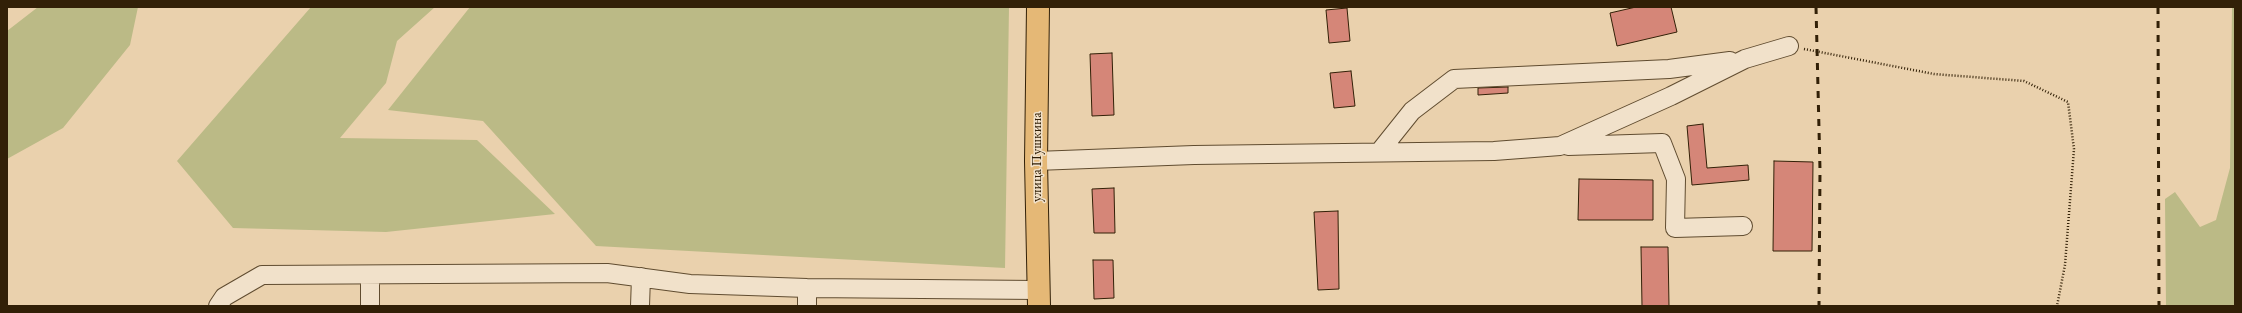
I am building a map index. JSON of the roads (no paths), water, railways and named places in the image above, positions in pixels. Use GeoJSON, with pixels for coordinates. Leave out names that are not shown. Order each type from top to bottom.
{"type":"FeatureCollection","features":[{"type":"Feature","properties":{"kind":"main road","name":"улица Пушкина"},"geometry":{"type":"LineString","coordinates":[[1038,7],[1036,161],[1038,298]]}},
{"type":"Feature","properties":{"kind":"lane"},"geometry":{"type":"LineString","coordinates":[[1380,151],[1412,110],[1454,79],[1669,69],[1745,59],[1789,46]]}},
{"type":"Feature","properties":{"kind":"lane"},"geometry":{"type":"LineString","coordinates":[[1560,146],[1671,96],[1745,59]]}},
{"type":"Feature","properties":{"kind":"lane"},"geometry":{"type":"LineString","coordinates":[[1036,161],[1380,151],[1494,151],[1560,146],[1662,143],[1676,179],[1675,228],[1743,226]]}},
{"type":"Feature","properties":{"kind":"lane"},"geometry":{"type":"LineString","coordinates":[[218,306],[224,297],[262,275],[607,273],[690,284],[1038,298]]}},
{"type":"Feature","properties":{"kind":"lane"},"geometry":{"type":"LineString","coordinates":[[370,274],[370,306]]}},
{"type":"Feature","properties":{"kind":"lane"},"geometry":{"type":"LineString","coordinates":[[640,306],[641,278]]}},
{"type":"Feature","properties":{"kind":"lane"},"geometry":{"type":"LineString","coordinates":[[807,288],[807,306]]}},
{"type":"Feature","properties":{"kind":"railway"},"geometry":{"type":"LineString","coordinates":[[1816,7],[1820,170],[1819,306]]}},
{"type":"Feature","properties":{"kind":"railway"},"geometry":{"type":"LineString","coordinates":[[2158,7],[2159,306]]}}]}
